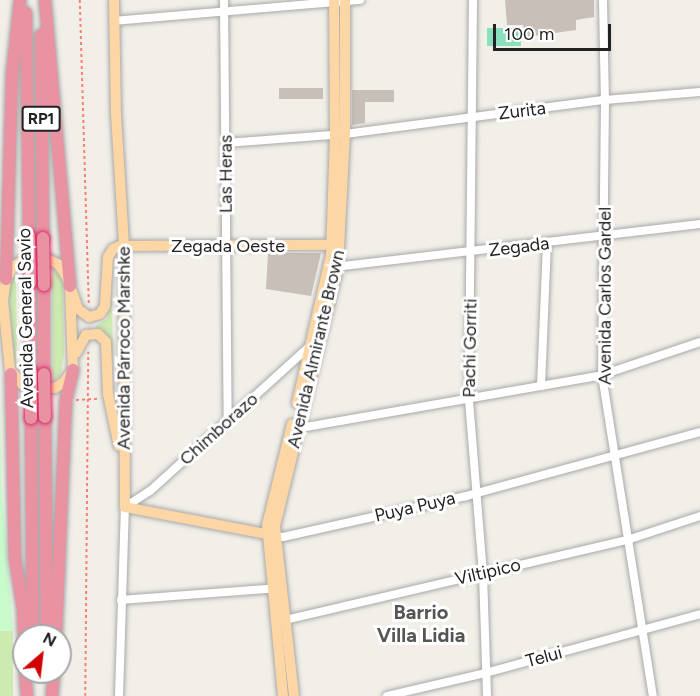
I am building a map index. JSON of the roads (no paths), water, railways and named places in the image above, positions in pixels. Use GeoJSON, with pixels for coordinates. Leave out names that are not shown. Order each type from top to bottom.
{"type":"FeatureCollection","features":[{"type":"Feature","properties":{"kind":"highway"},"geometry":{"type":"LineString","coordinates":[[6,279],[11,86],[21,0]]}},
{"type":"Feature","properties":{"kind":"highway","name":"Avenida General Savio"},"geometry":{"type":"LineString","coordinates":[[25,0],[33,624]]}},
{"type":"Feature","properties":{"kind":"highway"},"geometry":{"type":"LineString","coordinates":[[43,0],[70,286]]}},
{"type":"Feature","properties":{"kind":"highway","name":"Avenida General Savio"},"geometry":{"type":"LineString","coordinates":[[43,0],[47,624]]}},
{"type":"Feature","properties":{"kind":"highway"},"geometry":{"type":"LineString","coordinates":[[57,624],[66,400],[73,366]]}},
{"type":"Feature","properties":{"kind":"highway"},"geometry":{"type":"LineString","coordinates":[[10,372],[15,559],[23,624]]}},
{"type":"Feature","properties":{"kind":"main road","name":"Avenida Párroco Marshke"},"geometry":{"type":"LineString","coordinates":[[114,0],[116,114],[124,246],[123,467],[126,507]]}},
{"type":"Feature","properties":{"kind":"main road","name":"Avenida Almirante Brown"},"geometry":{"type":"LineString","coordinates":[[283,696],[276,588],[271,535],[267,525],[320,336],[333,267],[336,245],[340,133],[339,1]]}},
{"type":"Feature","properties":{"kind":"main road","name":"Zegada Oeste"},"geometry":{"type":"LineString","coordinates":[[124,246],[336,245]]}},
{"type":"Feature","properties":{"kind":"main road"},"geometry":{"type":"LineString","coordinates":[[0,313],[6,279],[21,261],[40,256],[58,264],[70,286],[78,309],[89,317],[98,315],[105,306],[109,255],[116,248],[124,246]]}},
{"type":"Feature","properties":{"kind":"main road","name":"Avenida Almirante Brown"},"geometry":{"type":"LineString","coordinates":[[295,429],[310,346],[333,267]]}},
{"type":"Feature","properties":{"kind":"main road"},"geometry":{"type":"LineString","coordinates":[[70,286],[73,366]]}},
{"type":"Feature","properties":{"kind":"main road"},"geometry":{"type":"LineString","coordinates":[[3,302],[10,372]]}},
{"type":"Feature","properties":{"kind":"main road"},"geometry":{"type":"LineString","coordinates":[[0,351],[10,372],[24,385],[47,389],[61,384],[73,366],[79,342],[88,334],[98,334],[106,342],[108,400],[123,467]]}},
{"type":"Feature","properties":{"kind":"main road","name":"Puya Puya"},"geometry":{"type":"LineString","coordinates":[[126,507],[271,535]]}},
{"type":"Feature","properties":{"kind":"main road","name":"Avenida Almirante Brown"},"geometry":{"type":"LineString","coordinates":[[279,621],[294,696]]}},
{"type":"Feature","properties":{"kind":"street","name":"Las Heras"},"geometry":{"type":"LineString","coordinates":[[224,0],[228,420]]}},
{"type":"Feature","properties":{"kind":"street"},"geometry":{"type":"LineString","coordinates":[[114,21],[360,0]]}},
{"type":"Feature","properties":{"kind":"street","name":"Pachi Gorriti"},"geometry":{"type":"LineString","coordinates":[[473,0],[474,117],[469,400],[483,574],[487,696]]}},
{"type":"Feature","properties":{"kind":"street","name":"Avenida Carlos Gardel"},"geometry":{"type":"LineString","coordinates":[[603,0],[605,100],[602,375],[653,696]]}},
{"type":"Feature","properties":{"kind":"street","name":"Zurita"},"geometry":{"type":"LineString","coordinates":[[226,143],[340,133],[605,100],[700,92]]}},
{"type":"Feature","properties":{"kind":"street","name":"Zegada"},"geometry":{"type":"LineString","coordinates":[[333,267],[472,253],[700,224]]}},
{"type":"Feature","properties":{"kind":"street"},"geometry":{"type":"LineString","coordinates":[[541,387],[547,243]]}},
{"type":"Feature","properties":{"kind":"street","name":"Chimborazo"},"geometry":{"type":"LineString","coordinates":[[126,507],[150,491],[320,336]]}},
{"type":"Feature","properties":{"kind":"street"},"geometry":{"type":"LineString","coordinates":[[295,429],[602,375],[700,342]]}},
{"type":"Feature","properties":{"kind":"street","name":"Puya Puya"},"geometry":{"type":"LineString","coordinates":[[271,535],[283,537],[477,492],[700,432]]}},
{"type":"Feature","properties":{"kind":"street","name":"Avenida Párroco Marshke"},"geometry":{"type":"LineString","coordinates":[[119,696],[126,507]]}},
{"type":"Feature","properties":{"kind":"street","name":"Viltipico"},"geometry":{"type":"LineString","coordinates":[[279,621],[627,540],[700,516]]}},
{"type":"Feature","properties":{"kind":"street"},"geometry":{"type":"LineString","coordinates":[[121,600],[276,588]]}},
{"type":"Feature","properties":{"kind":"street","name":"Telui"},"geometry":{"type":"LineString","coordinates":[[387,696],[485,673],[700,614]]}},
{"type":"Feature","properties":{"kind":"district","name":"Barrio Villa Lidia"},"geometry":{"type":"Point","coordinates":[421,624]}}]}
